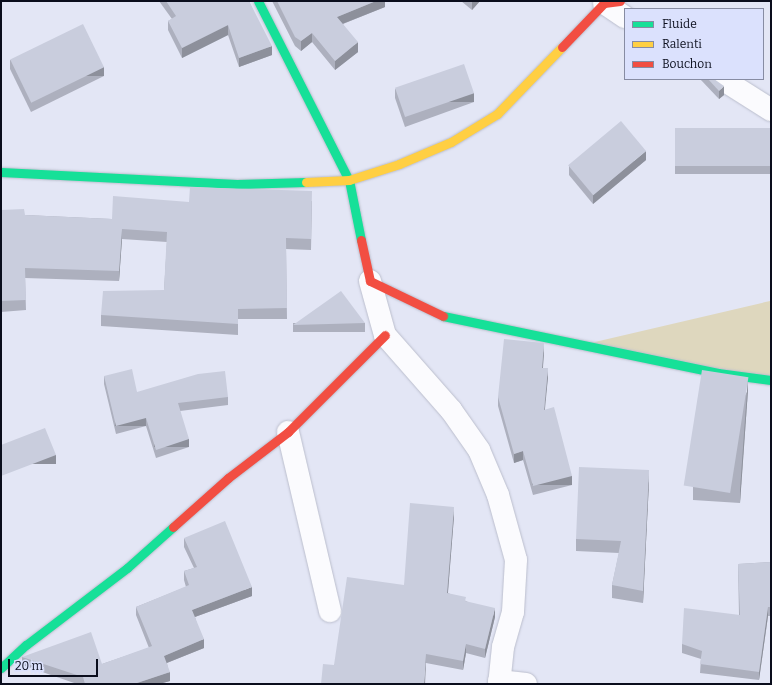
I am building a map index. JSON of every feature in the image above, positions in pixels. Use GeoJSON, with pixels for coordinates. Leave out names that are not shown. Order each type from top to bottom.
{"type":"FeatureCollection","features":[{"type":"Feature","properties":{"kind":"street"},"geometry":{"type":"LineString","coordinates":[[258,1],[349,180],[370,281],[385,335],[451,410],[479,450],[498,495],[516,560],[513,612],[503,647],[499,682],[526,684]]}},
{"type":"Feature","properties":{"kind":"street"},"geometry":{"type":"LineString","coordinates":[[1,172],[237,184],[349,180],[399,164],[451,142],[497,114],[612,2],[624,16]]}},
{"type":"Feature","properties":{"kind":"street"},"geometry":{"type":"LineString","coordinates":[[724,80],[771,110]]}},
{"type":"Feature","properties":{"kind":"street"},"geometry":{"type":"LineString","coordinates":[[370,281],[437,315],[718,373],[771,380]]}},
{"type":"Feature","properties":{"kind":"street"},"geometry":{"type":"LineString","coordinates":[[1,668],[26,645],[127,568],[228,478],[288,432],[385,335]]}},
{"type":"Feature","properties":{"kind":"street"},"geometry":{"type":"LineString","coordinates":[[288,432],[330,611]]}},
{"type":"Feature","properties":{"kind":"shaded area"},"geometry":{"type":"Polygon","coordinates":[[[771,300],[771,380],[582,345],[770,301],[771,300]]]}},
{"type":"Feature","properties":{"kind":"building"},"geometry":{"type":"Polygon","coordinates":[[[166,1],[249,1],[272,46],[239,58],[228,25],[182,48],[168,21],[176,16],[166,1]]]}},
{"type":"Feature","properties":{"kind":"building"},"geometry":{"type":"Polygon","coordinates":[[[277,1],[376,1],[337,17],[358,42],[335,61],[312,33],[301,41],[295,37],[277,1]]]}},
{"type":"Feature","properties":{"kind":"building"},"geometry":{"type":"Polygon","coordinates":[[[83,24],[104,67],[31,103],[10,60],[83,24]]]}},
{"type":"Feature","properties":{"kind":"building"},"geometry":{"type":"Polygon","coordinates":[[[464,64],[474,93],[405,117],[395,88],[464,64]]]}},
{"type":"Feature","properties":{"kind":"building"},"geometry":{"type":"Polygon","coordinates":[[[709,80],[715,80],[724,86],[719,91],[709,80]]]}},
{"type":"Feature","properties":{"kind":"building"},"geometry":{"type":"Polygon","coordinates":[[[621,121],[646,151],[593,195],[568,165],[621,121]]]}},
{"type":"Feature","properties":{"kind":"building"},"geometry":{"type":"Polygon","coordinates":[[[675,128],[771,128],[771,166],[675,166],[675,128]]]}},
{"type":"Feature","properties":{"kind":"building"},"geometry":{"type":"Polygon","coordinates":[[[190,187],[312,191],[311,239],[286,238],[287,308],[238,309],[238,324],[101,315],[103,291],[164,290],[167,232],[122,229],[119,271],[25,268],[26,300],[1,301],[1,210],[24,209],[25,215],[112,219],[113,196],[189,202],[190,187]]]}},
{"type":"Feature","properties":{"kind":"building"},"geometry":{"type":"Polygon","coordinates":[[[341,291],[365,323],[293,325],[341,291]]]}},
{"type":"Feature","properties":{"kind":"building"},"geometry":{"type":"Polygon","coordinates":[[[504,339],[544,343],[542,368],[548,368],[544,410],[554,407],[572,476],[533,486],[523,451],[514,454],[498,397],[504,339]]]}},
{"type":"Feature","properties":{"kind":"building"},"geometry":{"type":"Polygon","coordinates":[[[132,369],[137,392],[198,374],[225,371],[228,397],[178,403],[189,439],[156,450],[146,418],[116,426],[104,376],[132,369]]]}},
{"type":"Feature","properties":{"kind":"building"},"geometry":{"type":"Polygon","coordinates":[[[702,370],[748,377],[730,493],[684,486],[702,370]]]}},
{"type":"Feature","properties":{"kind":"building"},"geometry":{"type":"Polygon","coordinates":[[[45,428],[56,455],[1,476],[1,445],[45,428]]]}},
{"type":"Feature","properties":{"kind":"building"},"geometry":{"type":"Polygon","coordinates":[[[579,467],[649,470],[643,591],[612,585],[621,541],[576,539],[579,467]]]}},
{"type":"Feature","properties":{"kind":"building"},"geometry":{"type":"Polygon","coordinates":[[[410,503],[454,507],[447,593],[466,597],[465,601],[495,608],[485,649],[466,644],[463,661],[426,654],[424,684],[321,684],[323,664],[334,665],[347,577],[404,585],[410,503]]]}},
{"type":"Feature","properties":{"kind":"building"},"geometry":{"type":"Polygon","coordinates":[[[225,521],[252,587],[192,610],[204,639],[164,656],[170,672],[134,684],[85,684],[83,677],[22,657],[91,632],[102,664],[152,646],[136,607],[189,585],[184,571],[197,567],[184,538],[225,521]]]}},
{"type":"Feature","properties":{"kind":"building"},"geometry":{"type":"Polygon","coordinates":[[[771,562],[771,607],[768,607],[759,672],[700,664],[702,651],[682,644],[684,608],[740,615],[738,564],[771,562]]]}},
{"type":"Feature","properties":{"kind":"traffic: fast"},"geometry":{"type":"LineString","coordinates":[[258,1],[349,180],[361,240]]}},
{"type":"Feature","properties":{"kind":"traffic: fast"},"geometry":{"type":"LineString","coordinates":[[1,172],[237,184],[306,182]]}},
{"type":"Feature","properties":{"kind":"traffic: fast"},"geometry":{"type":"LineString","coordinates":[[443,316],[718,373],[771,380]]}},
{"type":"Feature","properties":{"kind":"traffic: fast"},"geometry":{"type":"LineString","coordinates":[[1,668],[26,645],[127,568],[173,527]]}},
{"type":"Feature","properties":{"kind":"traffic: slow"},"geometry":{"type":"LineString","coordinates":[[306,182],[349,180],[399,164],[451,142],[497,114],[562,47]]}},
{"type":"Feature","properties":{"kind":"traffic: jam"},"geometry":{"type":"LineString","coordinates":[[562,47],[604,3],[620,1]]}},
{"type":"Feature","properties":{"kind":"traffic: jam"},"geometry":{"type":"LineString","coordinates":[[361,240],[370,281],[443,316]]}},
{"type":"Feature","properties":{"kind":"traffic: jam"},"geometry":{"type":"LineString","coordinates":[[173,527],[228,478],[288,432],[385,335]]}}]}
